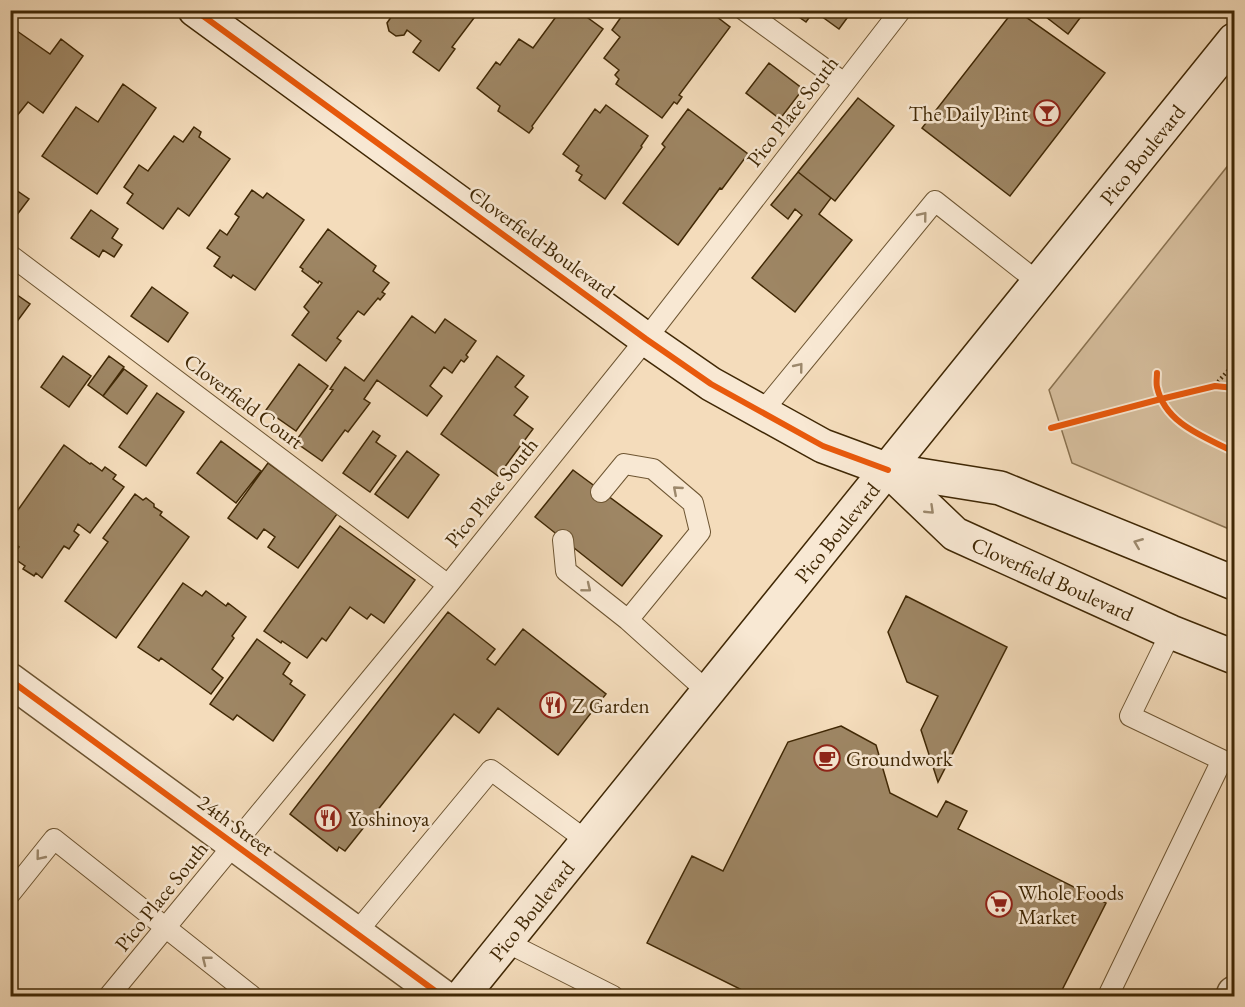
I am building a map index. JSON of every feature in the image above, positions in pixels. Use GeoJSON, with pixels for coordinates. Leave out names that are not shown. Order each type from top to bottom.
{"type":"FeatureCollection","features":[{"type":"Feature","properties":{"kind":"main road","name":"Cloverfield Boulevard"},"geometry":{"type":"LineString","coordinates":[[195,10],[646,339],[711,384],[823,446],[888,470],[1000,488],[1234,583]]}},
{"type":"Feature","properties":{"kind":"main road","name":"Pico Boulevard"},"geometry":{"type":"LineString","coordinates":[[462,996],[1234,40]]}},
{"type":"Feature","properties":{"kind":"main road","name":"Cloverfield Boulevard"},"geometry":{"type":"LineString","coordinates":[[888,470],[955,534],[1171,632],[1234,657]]}},
{"type":"Feature","properties":{"kind":"main road","name":"24th Street"},"geometry":{"type":"LineString","coordinates":[[10,680],[442,996]]}},
{"type":"Feature","properties":{"kind":"lane"},"geometry":{"type":"LineString","coordinates":[[744,10],[844,83]]}},
{"type":"Feature","properties":{"kind":"lane","name":"Pico Place South"},"geometry":{"type":"LineString","coordinates":[[109,996],[448,585],[646,339],[901,10]]}},
{"type":"Feature","properties":{"kind":"lane"},"geometry":{"type":"LineString","coordinates":[[762,412],[935,201],[1039,283]]}},
{"type":"Feature","properties":{"kind":"lane","name":"Cloverfield Court"},"geometry":{"type":"LineString","coordinates":[[10,255],[448,585]]}},
{"type":"Feature","properties":{"kind":"lane"},"geometry":{"type":"LineString","coordinates":[[601,492],[624,464],[653,469],[693,503],[700,532],[628,621]]}},
{"type":"Feature","properties":{"kind":"lane"},"geometry":{"type":"LineString","coordinates":[[563,540],[566,571],[628,621],[708,692]]}},
{"type":"Feature","properties":{"kind":"lane"},"geometry":{"type":"LineString","coordinates":[[1108,996],[1222,760],[1130,716],[1171,632]]}},
{"type":"Feature","properties":{"kind":"lane"},"geometry":{"type":"LineString","coordinates":[[356,933],[491,770],[587,841]]}},
{"type":"Feature","properties":{"kind":"lane"},"geometry":{"type":"LineString","coordinates":[[10,894],[54,839],[252,996]]}},
{"type":"Feature","properties":{"kind":"lane"},"geometry":{"type":"LineString","coordinates":[[506,942],[613,996]]}},
{"type":"Feature","properties":{"kind":"path"},"geometry":{"type":"LineString","coordinates":[[1215,386],[1234,364]]}},
{"type":"Feature","properties":{"kind":"path"},"geometry":{"type":"LineString","coordinates":[[1051,429],[1160,395],[1215,386],[1234,388]]}},
{"type":"Feature","properties":{"kind":"path"},"geometry":{"type":"LineString","coordinates":[[1160,395],[1166,406]]}},
{"type":"Feature","properties":{"kind":"shaded area"},"geometry":{"type":"Polygon","coordinates":[[[1234,158],[1234,531],[1072,463],[1049,390],[1234,158]]]}},
{"type":"Feature","properties":{"kind":"building"},"geometry":{"type":"Polygon","coordinates":[[[396,10],[480,10],[452,47],[455,49],[439,71],[413,52],[421,41],[407,30],[404,35],[396,36],[389,31],[387,23],[396,10]]]}},
{"type":"Feature","properties":{"kind":"building"},"geometry":{"type":"Polygon","coordinates":[[[561,10],[577,10],[603,29],[529,133],[498,111],[500,106],[477,88],[496,62],[500,65],[519,39],[533,48],[561,10]]]}},
{"type":"Feature","properties":{"kind":"building"},"geometry":{"type":"Polygon","coordinates":[[[626,10],[632,14],[635,10],[708,10],[730,27],[679,95],[682,97],[677,104],[674,102],[662,118],[616,84],[619,79],[615,75],[619,70],[604,58],[620,37],[612,30],[626,10]]]}},
{"type":"Feature","properties":{"kind":"building"},"geometry":{"type":"Polygon","coordinates":[[[789,10],[853,10],[839,29],[814,11],[806,22],[789,10]]]}},
{"type":"Feature","properties":{"kind":"building"},"geometry":{"type":"Polygon","coordinates":[[[1014,10],[1105,73],[1010,196],[922,128],[1014,10]]]}},
{"type":"Feature","properties":{"kind":"building"},"geometry":{"type":"Polygon","coordinates":[[[1037,10],[1086,10],[1068,34],[1037,10]]]}},
{"type":"Feature","properties":{"kind":"building"},"geometry":{"type":"Polygon","coordinates":[[[17,31],[50,54],[61,39],[83,56],[43,113],[28,102],[16,117],[10,113],[10,39],[17,31]]]}},
{"type":"Feature","properties":{"kind":"building"},"geometry":{"type":"Polygon","coordinates":[[[769,63],[803,89],[780,119],[746,93],[769,63]]]}},
{"type":"Feature","properties":{"kind":"building"},"geometry":{"type":"Polygon","coordinates":[[[123,84],[156,108],[97,194],[42,156],[76,107],[98,122],[123,84]]]}},
{"type":"Feature","properties":{"kind":"building"},"geometry":{"type":"Polygon","coordinates":[[[858,98],[894,126],[835,201],[798,172],[858,98]]]}},
{"type":"Feature","properties":{"kind":"building"},"geometry":{"type":"Polygon","coordinates":[[[606,105],[648,136],[605,199],[579,180],[582,175],[576,171],[579,166],[563,154],[595,109],[600,113],[606,105]]]}},
{"type":"Feature","properties":{"kind":"building"},"geometry":{"type":"Polygon","coordinates":[[[688,109],[748,154],[678,245],[623,203],[665,147],[662,144],[688,109]]]}},
{"type":"Feature","properties":{"kind":"building"},"geometry":{"type":"Polygon","coordinates":[[[194,127],[201,132],[199,137],[230,159],[189,216],[178,208],[163,229],[127,203],[133,194],[124,187],[139,165],[148,171],[174,136],[183,142],[194,127]]]}},
{"type":"Feature","properties":{"kind":"building"},"geometry":{"type":"Polygon","coordinates":[[[798,172],[831,198],[819,214],[852,240],[795,312],[752,278],[802,215],[795,209],[788,219],[771,205],[798,172]]]}},
{"type":"Feature","properties":{"kind":"building"},"geometry":{"type":"Polygon","coordinates":[[[10,186],[29,199],[10,224],[10,186]]]}},
{"type":"Feature","properties":{"kind":"building"},"geometry":{"type":"Polygon","coordinates":[[[252,190],[263,198],[267,193],[304,220],[255,290],[233,275],[231,278],[214,266],[220,257],[207,248],[220,230],[227,235],[239,217],[235,214],[252,190]]]}},
{"type":"Feature","properties":{"kind":"building"},"geometry":{"type":"Polygon","coordinates":[[[91,210],[118,229],[112,238],[122,245],[114,257],[103,250],[99,257],[71,238],[91,210]]]}},
{"type":"Feature","properties":{"kind":"building"},"geometry":{"type":"Polygon","coordinates":[[[328,229],[376,266],[373,271],[389,283],[382,292],[385,294],[380,300],[378,298],[364,315],[358,311],[337,338],[341,341],[326,361],[292,335],[309,312],[304,307],[322,283],[319,281],[318,283],[300,267],[328,229]]]}},
{"type":"Feature","properties":{"kind":"building"},"geometry":{"type":"Polygon","coordinates":[[[152,287],[188,313],[168,342],[131,316],[152,287]]]}},
{"type":"Feature","properties":{"kind":"building"},"geometry":{"type":"Polygon","coordinates":[[[10,290],[30,304],[10,331],[10,290]]]}},
{"type":"Feature","properties":{"kind":"building"},"geometry":{"type":"Polygon","coordinates":[[[412,316],[435,333],[445,319],[476,341],[464,362],[461,360],[452,373],[444,367],[430,386],[442,396],[427,416],[377,380],[364,399],[370,403],[348,432],[345,430],[322,461],[295,442],[333,390],[330,389],[345,367],[364,381],[412,316]]]}},
{"type":"Feature","properties":{"kind":"building"},"geometry":{"type":"Polygon","coordinates":[[[63,356],[91,376],[69,407],[41,387],[63,356]]]}},
{"type":"Feature","properties":{"kind":"building"},"geometry":{"type":"Polygon","coordinates":[[[109,356],[124,367],[103,396],[88,385],[109,356]]]}},
{"type":"Feature","properties":{"kind":"building"},"geometry":{"type":"Polygon","coordinates":[[[497,356],[524,376],[515,387],[528,397],[514,415],[533,429],[498,476],[441,434],[497,356]]]}},
{"type":"Feature","properties":{"kind":"building"},"geometry":{"type":"Polygon","coordinates":[[[299,364],[328,386],[296,431],[266,410],[299,364]]]}},
{"type":"Feature","properties":{"kind":"building"},"geometry":{"type":"Polygon","coordinates":[[[124,369],[147,386],[127,414],[103,396],[124,369]]]}},
{"type":"Feature","properties":{"kind":"building"},"geometry":{"type":"Polygon","coordinates":[[[157,393],[184,412],[146,466],[119,447],[157,393]]]}},
{"type":"Feature","properties":{"kind":"building"},"geometry":{"type":"Polygon","coordinates":[[[373,431],[380,436],[376,442],[396,456],[370,492],[343,473],[373,431]]]}},
{"type":"Feature","properties":{"kind":"building"},"geometry":{"type":"Polygon","coordinates":[[[221,441],[261,471],[236,503],[197,473],[221,441]]]}},
{"type":"Feature","properties":{"kind":"building"},"geometry":{"type":"Polygon","coordinates":[[[64,445],[102,471],[105,467],[116,475],[113,479],[124,487],[90,533],[78,524],[74,531],[79,535],[69,549],[64,546],[42,578],[36,573],[34,576],[23,569],[25,566],[12,557],[19,547],[10,540],[10,512],[14,507],[18,510],[64,445]]]}},
{"type":"Feature","properties":{"kind":"building"},"geometry":{"type":"Polygon","coordinates":[[[407,451],[439,475],[408,518],[375,494],[407,451]]]}},
{"type":"Feature","properties":{"kind":"building"},"geometry":{"type":"Polygon","coordinates":[[[268,463],[337,514],[298,568],[268,547],[275,537],[264,529],[257,539],[228,518],[268,463]]]}},
{"type":"Feature","properties":{"kind":"building"},"geometry":{"type":"Polygon","coordinates":[[[573,470],[662,536],[622,586],[535,517],[573,470]]]}},
{"type":"Feature","properties":{"kind":"building"},"geometry":{"type":"Polygon","coordinates":[[[135,494],[154,504],[154,507],[162,512],[160,515],[189,537],[116,638],[65,601],[108,542],[103,538],[135,494]]]}},
{"type":"Feature","properties":{"kind":"building"},"geometry":{"type":"Polygon","coordinates":[[[340,526],[415,580],[384,623],[371,614],[367,619],[350,607],[326,641],[322,638],[307,658],[264,631],[340,526]]]}},
{"type":"Feature","properties":{"kind":"building"},"geometry":{"type":"Polygon","coordinates":[[[183,583],[202,596],[206,591],[226,606],[228,603],[246,617],[212,669],[223,678],[211,694],[161,658],[159,661],[138,647],[183,583]]]}},
{"type":"Feature","properties":{"kind":"building"},"geometry":{"type":"Polygon","coordinates":[[[906,596],[1007,647],[938,782],[921,730],[938,696],[907,682],[888,632],[906,596]]]}},
{"type":"Feature","properties":{"kind":"building"},"geometry":{"type":"Polygon","coordinates":[[[448,612],[495,649],[487,659],[495,665],[523,629],[606,694],[558,755],[498,708],[479,733],[454,714],[345,851],[339,847],[337,851],[290,814],[448,612]]]}},
{"type":"Feature","properties":{"kind":"building"},"geometry":{"type":"Polygon","coordinates":[[[257,639],[290,663],[283,674],[292,681],[290,684],[305,695],[273,741],[237,715],[233,720],[210,704],[257,639]]]}},
{"type":"Feature","properties":{"kind":"building"},"geometry":{"type":"Polygon","coordinates":[[[841,726],[876,745],[890,793],[937,817],[946,801],[967,811],[958,829],[1106,903],[1059,996],[754,996],[647,943],[692,856],[723,871],[788,742],[841,726]]]}},
{"type":"Feature","properties":{"kind":"cycle path"},"geometry":{"type":"LineString","coordinates":[[195,10],[711,384],[823,446],[888,470]]}},
{"type":"Feature","properties":{"kind":"cycle path"},"geometry":{"type":"LineString","coordinates":[[1157,373],[1161,400],[1168,411],[1199,435],[1234,452]]}},
{"type":"Feature","properties":{"kind":"cycle path"},"geometry":{"type":"LineString","coordinates":[[1051,428],[1215,386],[1234,388]]}},
{"type":"Feature","properties":{"kind":"cycle path"},"geometry":{"type":"LineString","coordinates":[[10,680],[442,996]]}},
{"type":"Feature","properties":{"kind":"place","name":"The Daily Pint"},"geometry":{"type":"Point","coordinates":[1047,113]}},
{"type":"Feature","properties":{"kind":"place","name":"Z Garden"},"geometry":{"type":"Point","coordinates":[553,705]}},
{"type":"Feature","properties":{"kind":"place","name":"Groundwork"},"geometry":{"type":"Point","coordinates":[827,758]}},
{"type":"Feature","properties":{"kind":"place","name":"Yoshinoya"},"geometry":{"type":"Point","coordinates":[328,818]}},
{"type":"Feature","properties":{"kind":"place","name":"Whole Foods Market"},"geometry":{"type":"Point","coordinates":[999,904]}}]}
